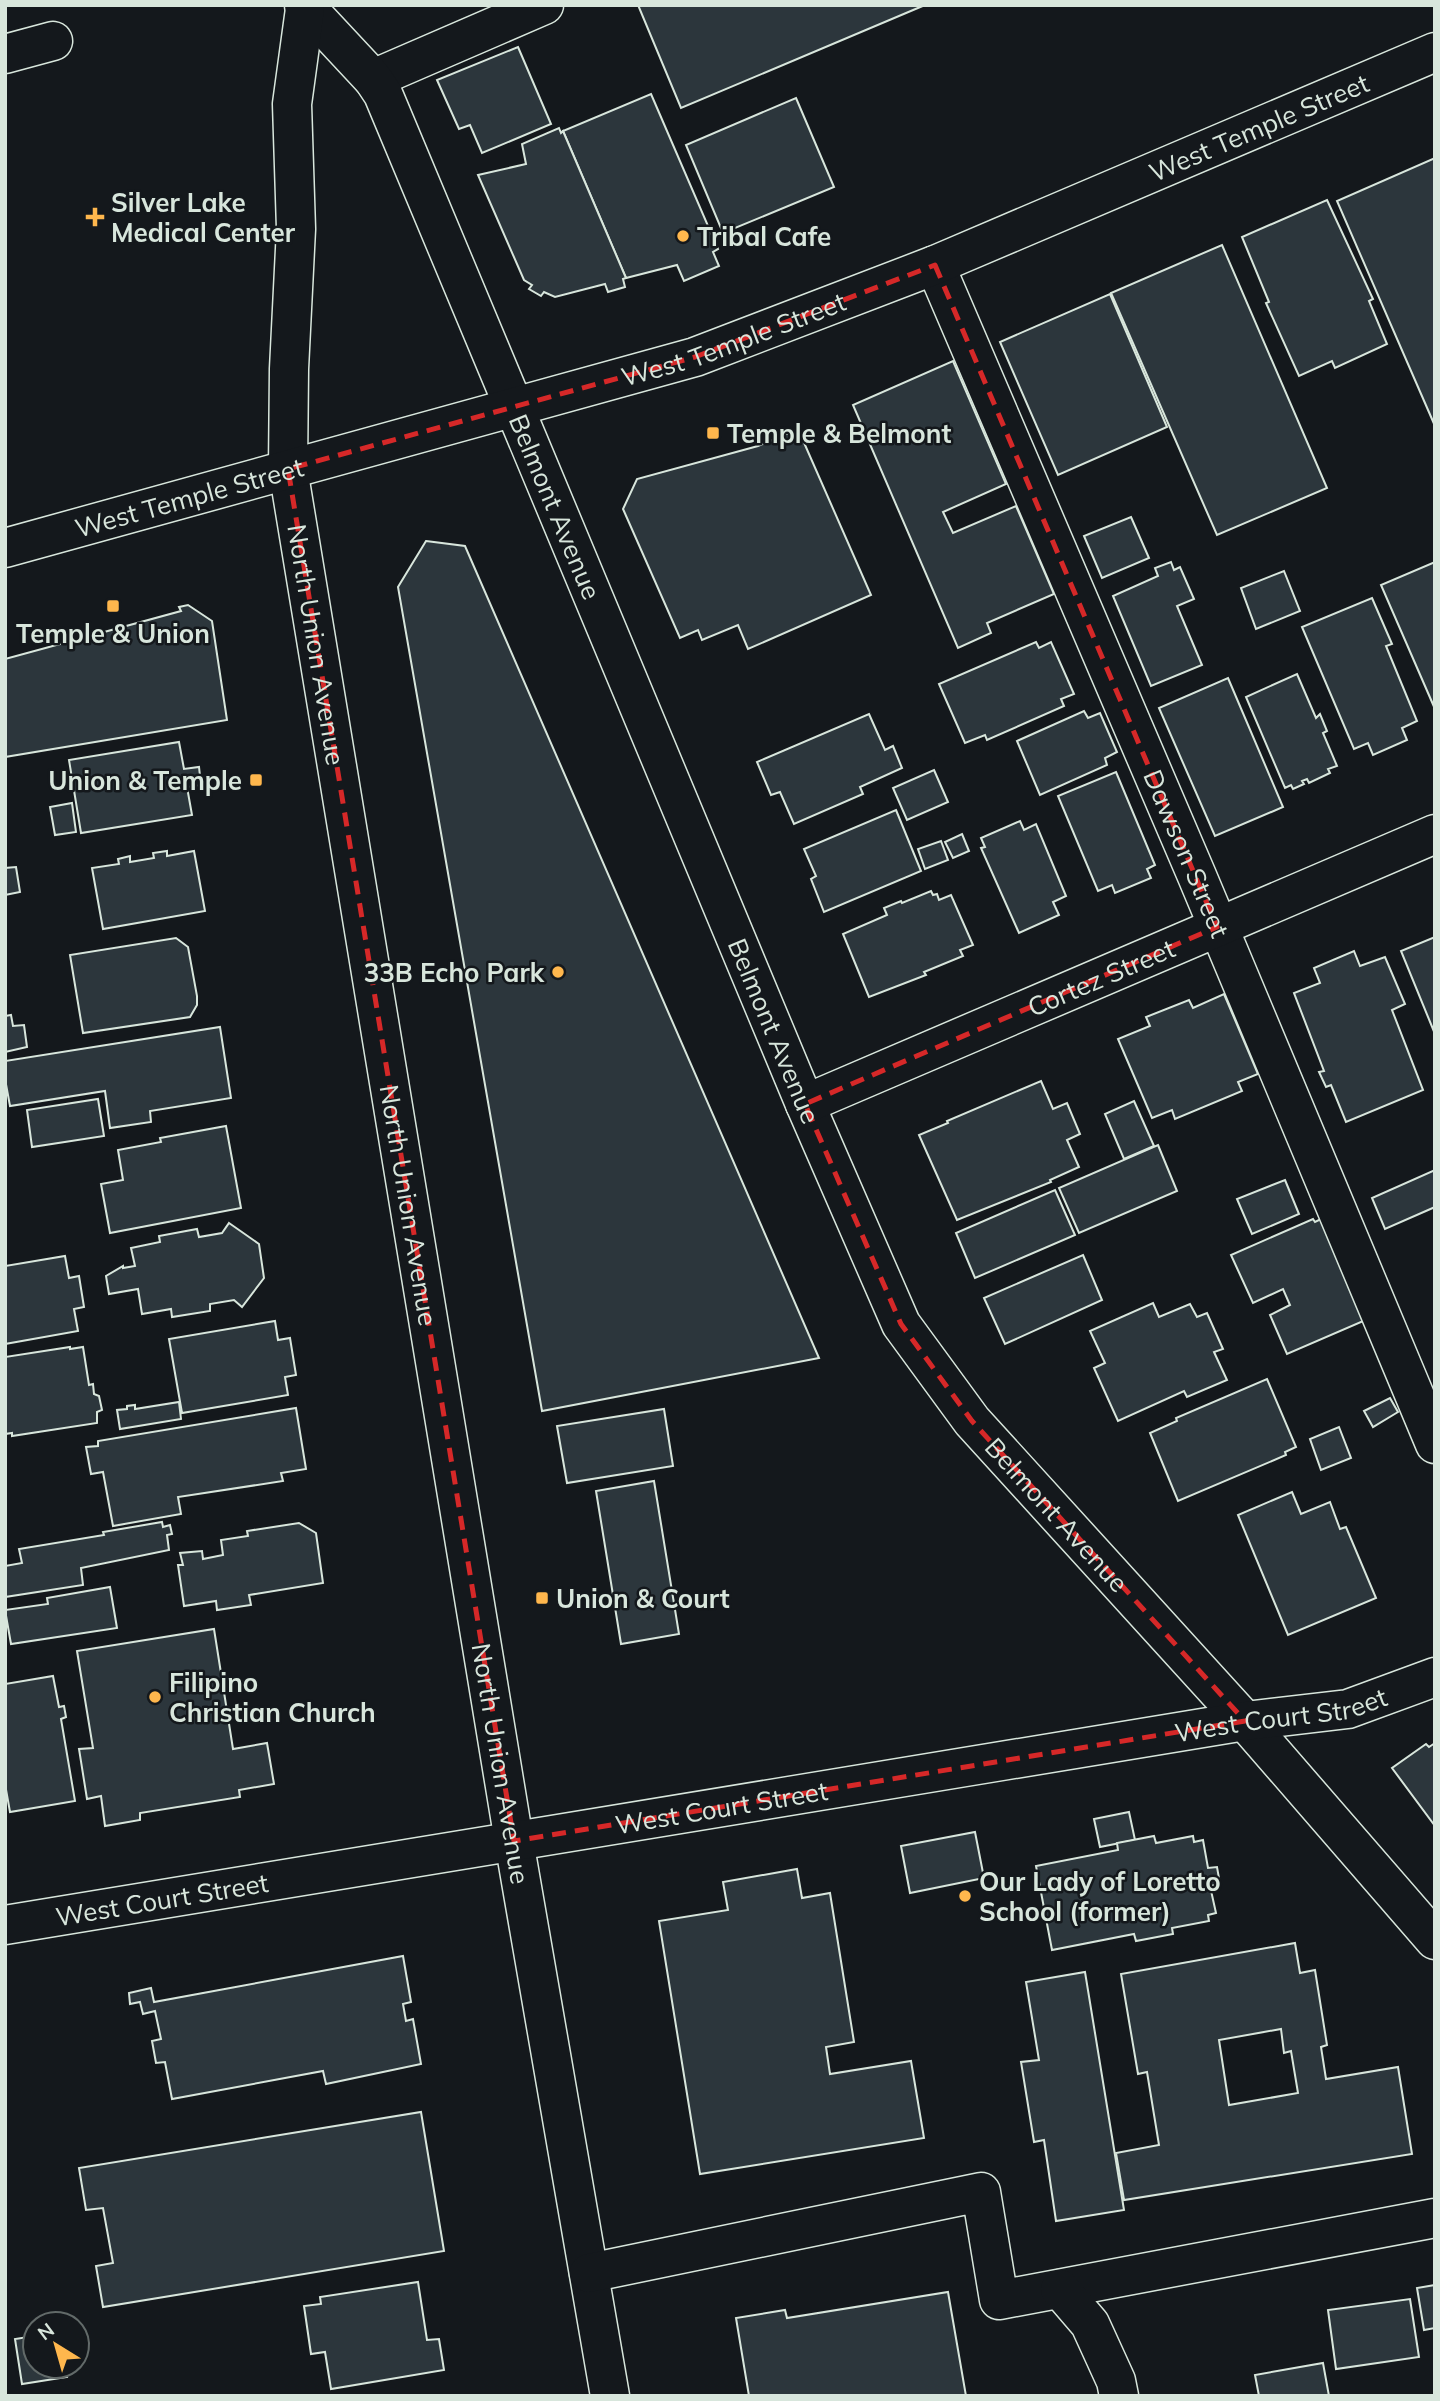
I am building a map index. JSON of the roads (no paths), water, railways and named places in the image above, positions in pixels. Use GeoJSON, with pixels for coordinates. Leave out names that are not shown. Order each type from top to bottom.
{"type":"FeatureCollection","features":[{"type":"Feature","properties":{"kind":"street"},"geometry":{"type":"LineString","coordinates":[[373,79],[544,5]]}},
{"type":"Feature","properties":{"kind":"street","name":"Belmont Avenue"},"geometry":{"type":"LineString","coordinates":[[304,7],[373,79],[383,94],[804,1104],[901,1324],[972,1421],[1245,1721],[1435,1940]]}},
{"type":"Feature","properties":{"kind":"street","name":"North Union Avenue"},"geometry":{"type":"LineString","coordinates":[[304,7],[292,104],[296,229],[289,369],[288,469],[514,1841],[610,2396]]}},
{"type":"Feature","properties":{"kind":"street"},"geometry":{"type":"LineString","coordinates":[[5,54],[53,41]]}},
{"type":"Feature","properties":{"kind":"street","name":"West Temple Street"},"geometry":{"type":"LineString","coordinates":[[5,548],[695,357],[935,265],[1435,52]]}},
{"type":"Feature","properties":{"kind":"street","name":"Dawson Street"},"geometry":{"type":"LineString","coordinates":[[935,265],[1435,1444]]}},
{"type":"Feature","properties":{"kind":"street","name":"Cortez Street"},"geometry":{"type":"LineString","coordinates":[[804,1104],[1435,834]]}},
{"type":"Feature","properties":{"kind":"street","name":"West Court Street"},"geometry":{"type":"LineString","coordinates":[[5,1925],[1245,1721],[1348,1709],[1435,1677]]}},
{"type":"Feature","properties":{"kind":"street"},"geometry":{"type":"LineString","coordinates":[[589,2273],[981,2192],[999,2300],[1435,2218]]}},
{"type":"Feature","properties":{"kind":"street"},"geometry":{"type":"LineString","coordinates":[[1060,2289],[1090,2324],[1116,2381],[1119,2396]]}},
{"type":"Feature","properties":{"kind":"place","name":"Silver Lake Medical Center"},"geometry":{"type":"Point","coordinates":[95,217]}},
{"type":"Feature","properties":{"kind":"place","name":"Tribal Cafe"},"geometry":{"type":"Point","coordinates":[683,236]}},
{"type":"Feature","properties":{"kind":"place","name":"Temple & Belmont"},"geometry":{"type":"Point","coordinates":[713,433]}},
{"type":"Feature","properties":{"kind":"place","name":"Temple & Union"},"geometry":{"type":"Point","coordinates":[113,606]}},
{"type":"Feature","properties":{"kind":"place","name":"Union & Temple"},"geometry":{"type":"Point","coordinates":[256,780]}},
{"type":"Feature","properties":{"kind":"place","name":"33B Echo Park"},"geometry":{"type":"Point","coordinates":[558,972]}},
{"type":"Feature","properties":{"kind":"place","name":"Union & Court"},"geometry":{"type":"Point","coordinates":[542,1598]}},
{"type":"Feature","properties":{"kind":"place","name":"Filipino Christian Church"},"geometry":{"type":"Point","coordinates":[155,1697]}},
{"type":"Feature","properties":{"kind":"place","name":"Our Lady of Loretto School (former)"},"geometry":{"type":"Point","coordinates":[965,1896]}}]}
